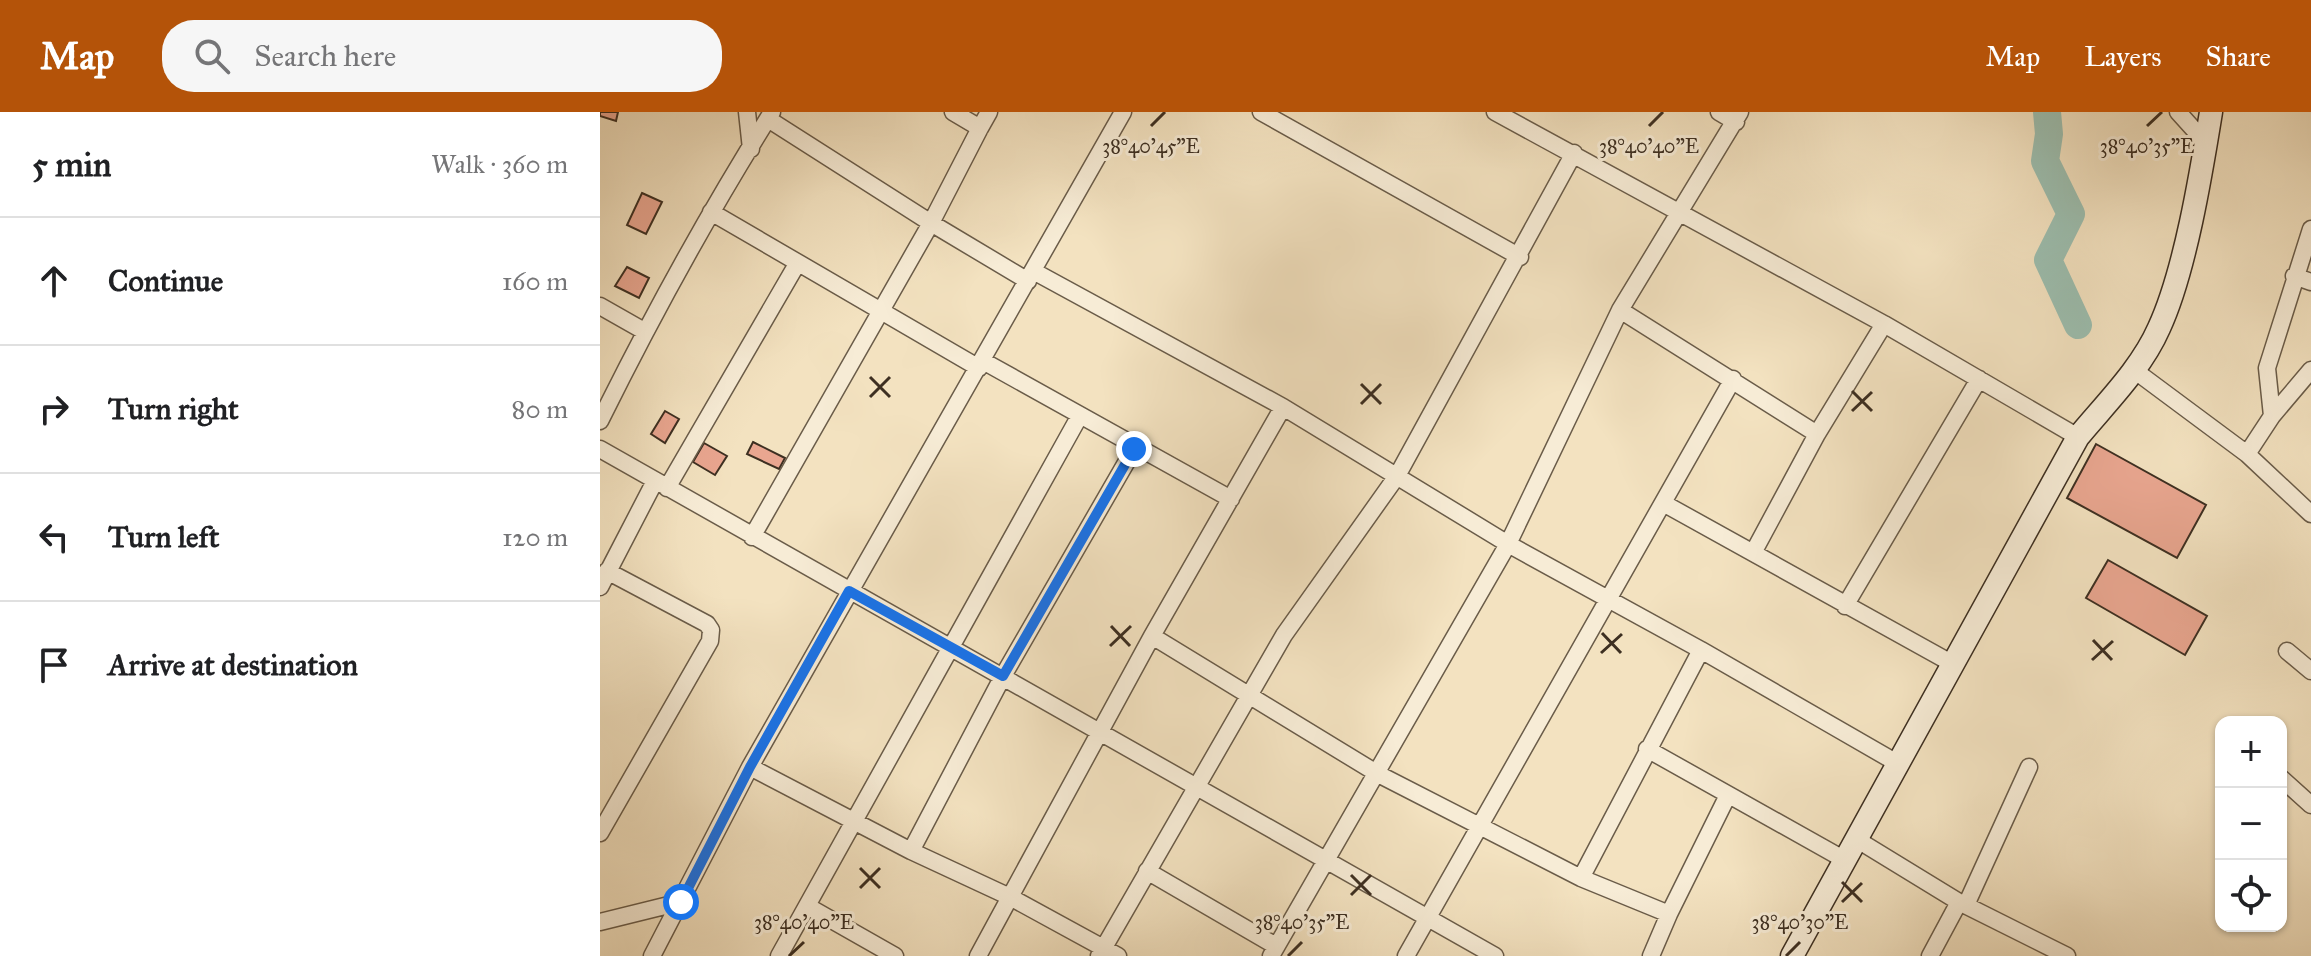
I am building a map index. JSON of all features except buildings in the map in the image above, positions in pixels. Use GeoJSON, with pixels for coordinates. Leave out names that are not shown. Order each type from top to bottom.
{"type":"FeatureCollection","features":[{"type":"Feature","properties":{"kind":"street"},"geometry":{"type":"LineString","coordinates":[[747,112],[751,149]]}},
{"type":"Feature","properties":{"kind":"street"},"geometry":{"type":"LineString","coordinates":[[953,112],[980,128]]}},
{"type":"Feature","properties":{"kind":"street"},"geometry":{"type":"LineString","coordinates":[[752,537],[931,223],[989,112]]}},
{"type":"Feature","properties":{"kind":"street"},"geometry":{"type":"LineString","coordinates":[[652,956],[750,767],[1123,112]]}},
{"type":"Feature","properties":{"kind":"street"},"geometry":{"type":"LineString","coordinates":[[1261,112],[1520,257]]}},
{"type":"Feature","properties":{"kind":"street"},"geometry":{"type":"LineString","coordinates":[[1495,112],[1884,324],[2078,437]]}},
{"type":"Feature","properties":{"kind":"street"},"geometry":{"type":"LineString","coordinates":[[1147,871],[1274,951],[1508,544],[1620,310],[1738,117],[1719,112]]}},
{"type":"Feature","properties":{"kind":"street"},"geometry":{"type":"LineString","coordinates":[[2178,112],[2206,143]]}},
{"type":"Feature","properties":{"kind":"street"},"geometry":{"type":"LineString","coordinates":[[1792,956],[2078,437],[2134,370],[2159,330],[2171,296],[2211,112]]}},
{"type":"Feature","properties":{"kind":"street"},"geometry":{"type":"LineString","coordinates":[[600,421],[644,331],[770,116],[931,223],[1283,407],[1508,544],[1897,763]]}},
{"type":"Feature","properties":{"kind":"street"},"geometry":{"type":"LineString","coordinates":[[750,767],[911,851],[1010,897],[1107,953],[1147,871],[1284,635],[1397,476],[1520,257],[1574,153]]}},
{"type":"Feature","properties":{"kind":"street"},"geometry":{"type":"LineString","coordinates":[[711,212],[797,264],[1231,499]]}},
{"type":"Feature","properties":{"kind":"street"},"geometry":{"type":"LineString","coordinates":[[2272,416],[2267,368],[2311,229]]}},
{"type":"Feature","properties":{"kind":"street"},"geometry":{"type":"LineString","coordinates":[[600,587],[797,264]]}},
{"type":"Feature","properties":{"kind":"street"},"geometry":{"type":"LineString","coordinates":[[2294,276],[2311,282]]}},
{"type":"Feature","properties":{"kind":"street"},"geometry":{"type":"LineString","coordinates":[[600,306],[644,331]]}},
{"type":"Feature","properties":{"kind":"street"},"geometry":{"type":"LineString","coordinates":[[1620,310],[1817,434]]}},
{"type":"Feature","properties":{"kind":"street"},"geometry":{"type":"LineString","coordinates":[[1753,553],[1817,434],[1884,324]]}},
{"type":"Feature","properties":{"kind":"street"},"geometry":{"type":"LineString","coordinates":[[2134,370],[2247,454],[2311,514]]}},
{"type":"Feature","properties":{"kind":"street"},"geometry":{"type":"LineString","coordinates":[[2247,454],[2272,416],[2311,370]]}},
{"type":"Feature","properties":{"kind":"street"},"geometry":{"type":"LineString","coordinates":[[1406,956],[1733,379]]}},
{"type":"Feature","properties":{"kind":"street"},"geometry":{"type":"LineString","coordinates":[[1845,606],[1979,379]]}},
{"type":"Feature","properties":{"kind":"street"},"geometry":{"type":"LineString","coordinates":[[978,956],[1152,636],[1283,407]]}},
{"type":"Feature","properties":{"kind":"street"},"geometry":{"type":"LineString","coordinates":[[779,956],[1079,417]]}},
{"type":"Feature","properties":{"kind":"street"},"geometry":{"type":"LineString","coordinates":[[600,449],[1495,956]]}},
{"type":"Feature","properties":{"kind":"street"},"geometry":{"type":"LineString","coordinates":[[911,851],[1003,676],[1134,449]]}},
{"type":"Feature","properties":{"kind":"street"},"geometry":{"type":"LineString","coordinates":[[1663,503],[1953,664]]}},
{"type":"Feature","properties":{"kind":"street"},"geometry":{"type":"LineString","coordinates":[[600,833],[710,641],[711,630],[707,624],[607,571]]}},
{"type":"Feature","properties":{"kind":"street"},"geometry":{"type":"LineString","coordinates":[[1152,636],[1250,693],[1378,774],[1581,878],[1669,914]]}},
{"type":"Feature","properties":{"kind":"street"},"geometry":{"type":"LineString","coordinates":[[1581,878],[1701,650]]}},
{"type":"Feature","properties":{"kind":"street"},"geometry":{"type":"LineString","coordinates":[[2287,651],[2311,671]]}},
{"type":"Feature","properties":{"kind":"street"},"geometry":{"type":"LineString","coordinates":[[1647,749],[1727,797],[1845,860]]}},
{"type":"Feature","properties":{"kind":"street"},"geometry":{"type":"LineString","coordinates":[[1930,956],[1963,903],[2029,767]]}},
{"type":"Feature","properties":{"kind":"street"},"geometry":{"type":"LineString","coordinates":[[2287,783],[2311,805]]}},
{"type":"Feature","properties":{"kind":"street"},"geometry":{"type":"LineString","coordinates":[[1651,956],[1727,797]]}},
{"type":"Feature","properties":{"kind":"street"},"geometry":{"type":"LineString","coordinates":[[1856,839],[1963,903],[2067,956]]}},
{"type":"Feature","properties":{"kind":"street"},"geometry":{"type":"LineString","coordinates":[[600,922],[681,902]]}},
{"type":"Feature","properties":{"kind":"street"},"geometry":{"type":"LineString","coordinates":[[807,906],[895,956]]}},
{"type":"Feature","properties":{"kind":"waterway"},"geometry":{"type":"LineString","coordinates":[[2047,112],[2049,134],[2045,161],[2071,214],[2048,260],[2078,325]]}},
{"type":"Feature","properties":{"kind":"route"},"geometry":{"type":"LineString","coordinates":[[681,902],[750,767],[849,591],[949,649],[1003,676],[1134,449]]}}]}
